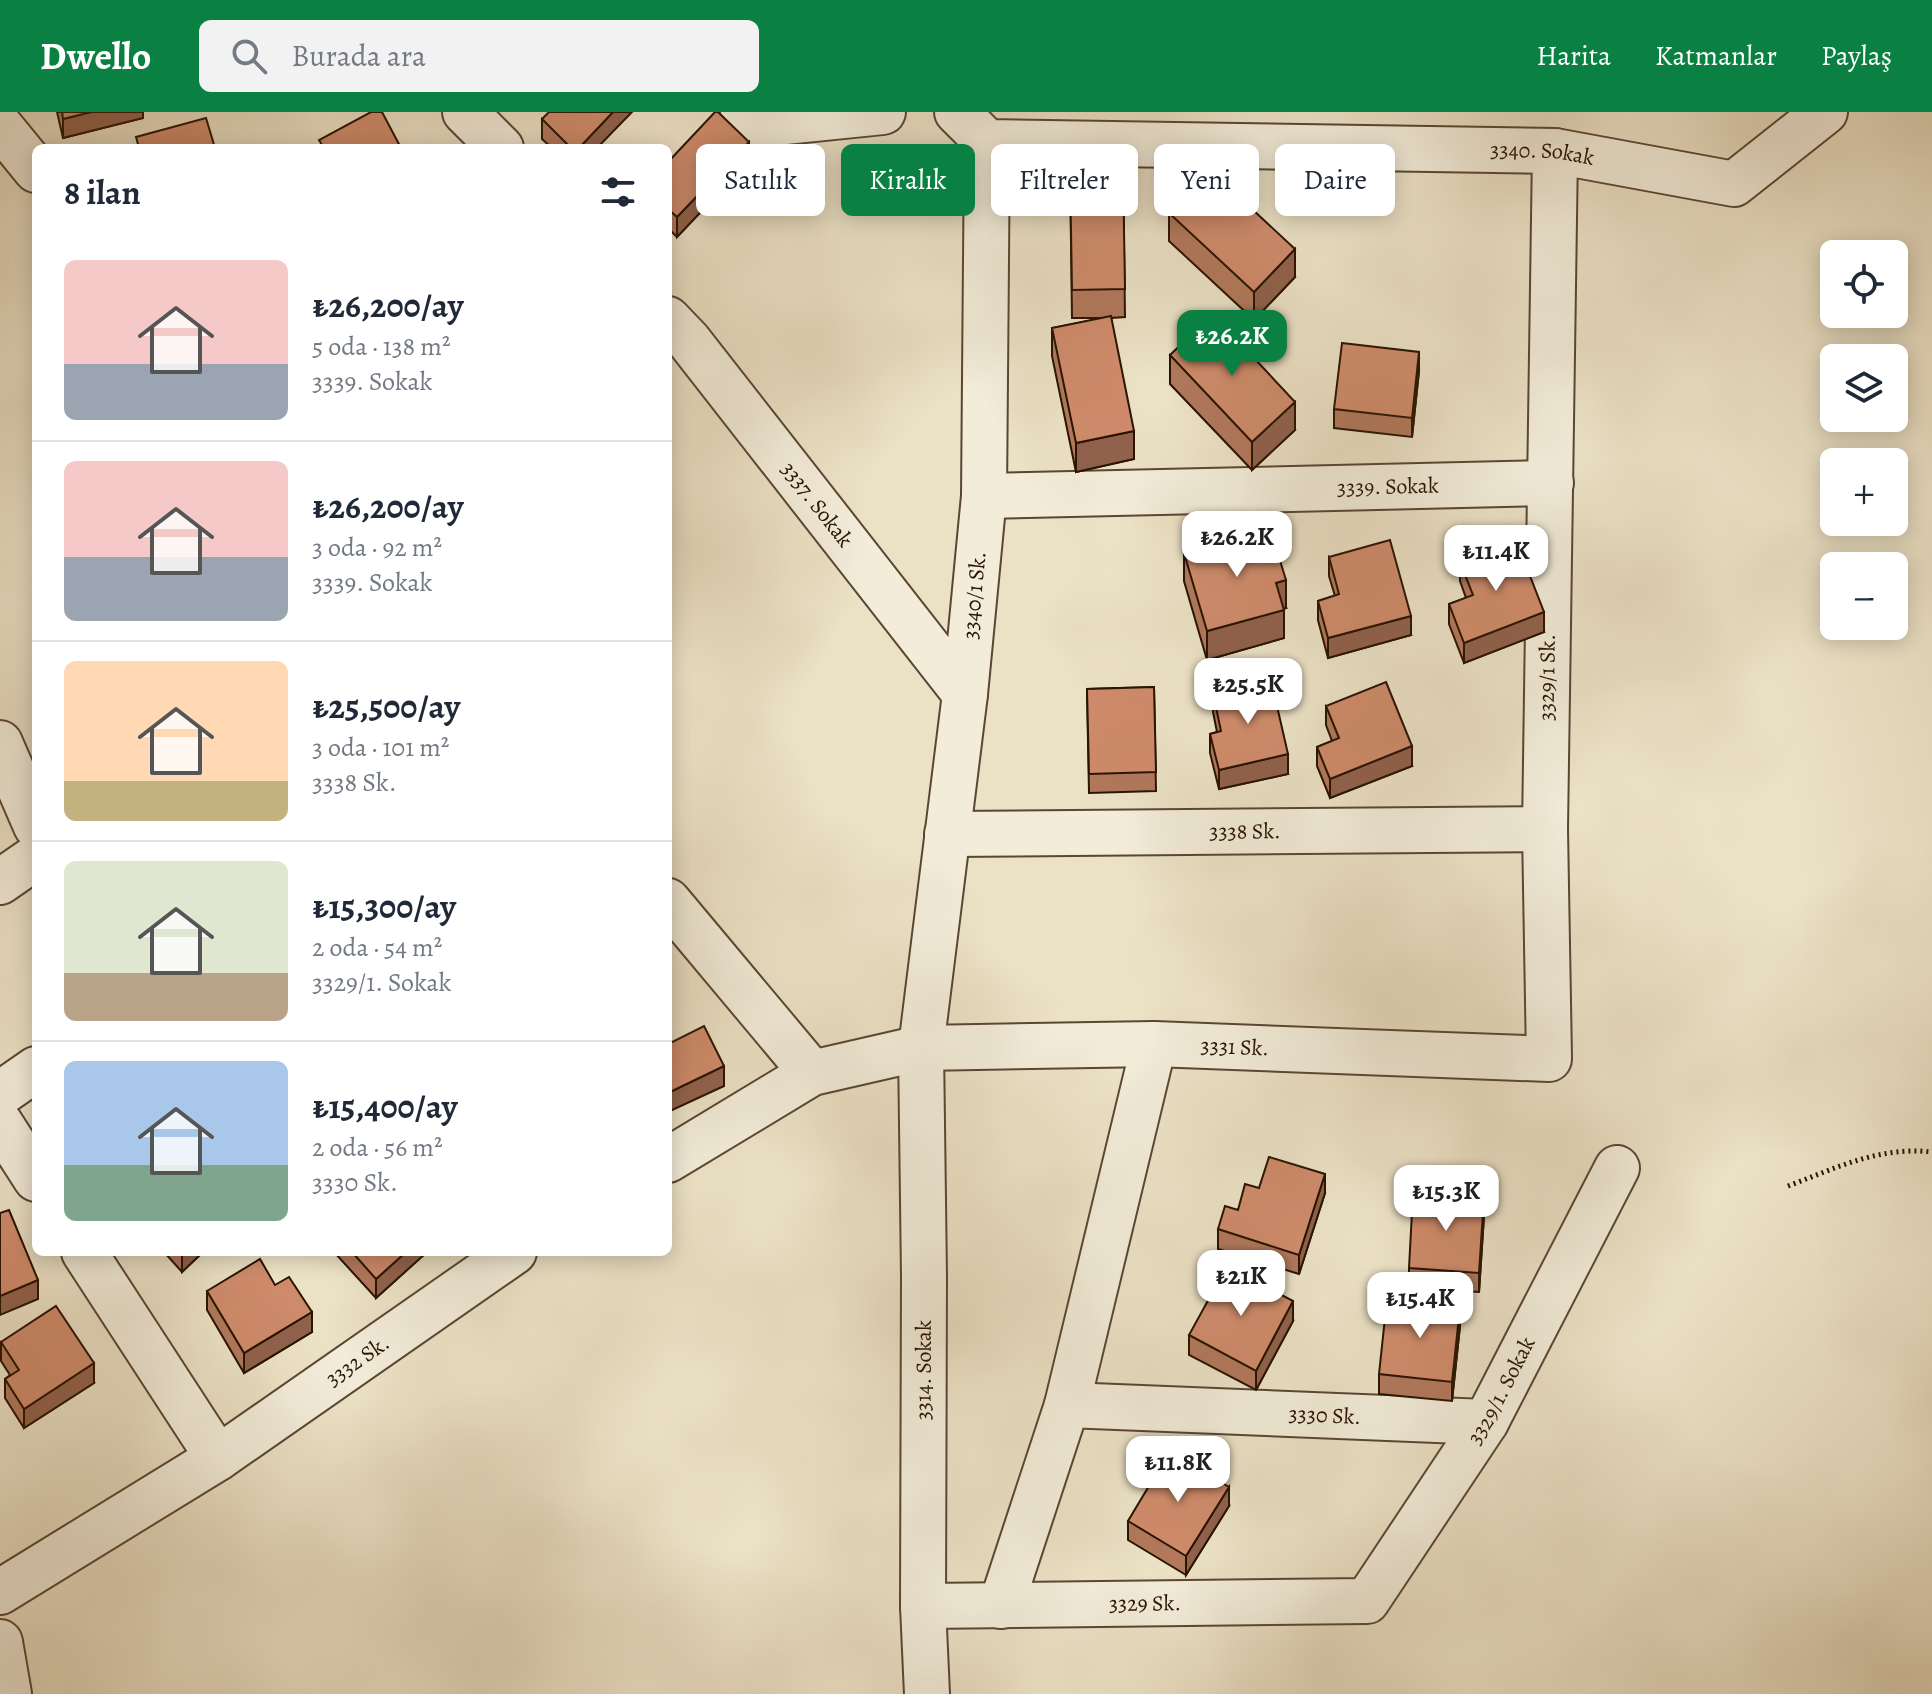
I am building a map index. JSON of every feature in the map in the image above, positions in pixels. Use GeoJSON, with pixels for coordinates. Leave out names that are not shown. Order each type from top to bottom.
{"type":"FeatureCollection","features":[{"type":"Feature","properties":{"kind":"street"},"geometry":{"type":"LineString","coordinates":[[465,112],[497,144]]}},
{"type":"Feature","properties":{"kind":"street"},"geometry":{"type":"LineString","coordinates":[[743,112],[757,125],[883,112]]}},
{"type":"Feature","properties":{"kind":"street"},"geometry":{"type":"LineString","coordinates":[[957,112],[987,142]]}},
{"type":"Feature","properties":{"kind":"street","name":"3340. Sokak"},"geometry":{"type":"LineString","coordinates":[[987,142],[1555,151],[1734,184],[1825,112]]}},
{"type":"Feature","properties":{"kind":"street"},"geometry":{"type":"LineString","coordinates":[[0,126],[32,165]]}},
{"type":"Feature","properties":{"kind":"street","name":"3340/1 Sk."},"geometry":{"type":"LineString","coordinates":[[921,1048],[965,694],[984,496],[987,142]]}},
{"type":"Feature","properties":{"kind":"street","name":"3329/1 Sk."},"geometry":{"type":"LineString","coordinates":[[1549,1059],[1545,829],[1555,151]]}},
{"type":"Feature","properties":{"kind":"street","name":"3337. Sokak"},"geometry":{"type":"LineString","coordinates":[[675,340],[965,694]]}},
{"type":"Feature","properties":{"kind":"street","name":"3339. Sokak"},"geometry":{"type":"LineString","coordinates":[[984,496],[1551,483]]}},
{"type":"Feature","properties":{"kind":"street"},"geometry":{"type":"LineString","coordinates":[[0,743],[32,817]]}},
{"type":"Feature","properties":{"kind":"street","name":"3338 Sk."},"geometry":{"type":"LineString","coordinates":[[947,834],[1545,829]]}},
{"type":"Feature","properties":{"kind":"street"},"geometry":{"type":"LineString","coordinates":[[0,882],[32,860]]}},
{"type":"Feature","properties":{"kind":"street"},"geometry":{"type":"LineString","coordinates":[[672,906],[812,1073]]}},
{"type":"Feature","properties":{"kind":"street"},"geometry":{"type":"LineString","coordinates":[[1001,1606],[1067,1405],[1154,1044]]}},
{"type":"Feature","properties":{"kind":"street","name":"3331 Sk."},"geometry":{"type":"LineString","coordinates":[[672,1158],[812,1073],[921,1048],[1154,1044],[1549,1059]]}},
{"type":"Feature","properties":{"kind":"street","name":"3314. Sokak"},"geometry":{"type":"LineString","coordinates":[[921,1048],[923,1606],[927,1694]]}},
{"type":"Feature","properties":{"kind":"street"},"geometry":{"type":"LineString","coordinates":[[0,1094],[32,1072]]}},
{"type":"Feature","properties":{"kind":"street"},"geometry":{"type":"LineString","coordinates":[[0,1123],[32,1173]]}},
{"type":"Feature","properties":{"kind":"street","name":"3329/1. Sokak"},"geometry":{"type":"LineString","coordinates":[[1367,1601],[1486,1422],[1617,1168]]}},
{"type":"Feature","properties":{"kind":"street"},"geometry":{"type":"LineString","coordinates":[[87,1256],[218,1458]]}},
{"type":"Feature","properties":{"kind":"street","name":"3332 Sk."},"geometry":{"type":"LineString","coordinates":[[0,1592],[218,1458],[500,1256]]}},
{"type":"Feature","properties":{"kind":"street","name":"3330 Sk."},"geometry":{"type":"LineString","coordinates":[[1067,1405],[1486,1422]]}},
{"type":"Feature","properties":{"kind":"street","name":"3329 Sk."},"geometry":{"type":"LineString","coordinates":[[923,1606],[1367,1601]]}},
{"type":"Feature","properties":{"kind":"street"},"geometry":{"type":"LineString","coordinates":[[0,1642],[9,1694]]}},
{"type":"Feature","properties":{"kind":"path"},"geometry":{"type":"LineString","coordinates":[[1788,1186],[1889,1151],[1910,1149],[1932,1152]]}},
{"type":"Feature","properties":{"kind":"building"},"geometry":{"type":"Polygon","coordinates":[[[62,112],[91,112],[63,119],[62,112]]]}},
{"type":"Feature","properties":{"kind":"building"},"geometry":{"type":"Polygon","coordinates":[[[371,112],[382,112],[399,144],[322,144],[319,140],[371,112]]]}},
{"type":"Feature","properties":{"kind":"building"},"geometry":{"type":"Polygon","coordinates":[[[549,112],[613,112],[583,144],[567,144],[542,119],[549,112]]]}},
{"type":"Feature","properties":{"kind":"building"},"geometry":{"type":"Polygon","coordinates":[[[718,112],[749,142],[696,144],[696,197],[677,217],[672,213],[672,158],[718,112]]]}},
{"type":"Feature","properties":{"kind":"building"},"geometry":{"type":"Polygon","coordinates":[[[206,118],[214,144],[138,144],[136,137],[206,118]]]}},
{"type":"Feature","properties":{"kind":"building"},"geometry":{"type":"Polygon","coordinates":[[[1071,216],[1124,216],[1125,289],[1072,290],[1071,216]]]}},
{"type":"Feature","properties":{"kind":"building"},"geometry":{"type":"Polygon","coordinates":[[[1172,216],[1259,216],[1295,249],[1254,292],[1172,216]]]}},
{"type":"Feature","properties":{"kind":"building"},"geometry":{"type":"Polygon","coordinates":[[[1213,314],[1295,402],[1252,442],[1170,355],[1213,314]]]}},
{"type":"Feature","properties":{"kind":"building"},"geometry":{"type":"Polygon","coordinates":[[[1111,316],[1134,431],[1076,443],[1052,328],[1111,316]]]}},
{"type":"Feature","properties":{"kind":"building"},"geometry":{"type":"Polygon","coordinates":[[[1342,343],[1419,352],[1412,418],[1334,409],[1342,343]]]}},
{"type":"Feature","properties":{"kind":"building"},"geometry":{"type":"Polygon","coordinates":[[[1270,528],[1286,580],[1276,583],[1284,610],[1207,631],[1184,553],[1270,528]]]}},
{"type":"Feature","properties":{"kind":"building"},"geometry":{"type":"Polygon","coordinates":[[[1390,540],[1411,616],[1328,638],[1318,601],[1339,594],[1329,557],[1390,540]]]}},
{"type":"Feature","properties":{"kind":"building"},"geometry":{"type":"Polygon","coordinates":[[[1516,540],[1544,612],[1464,643],[1449,604],[1473,595],[1460,562],[1516,540]]]}},
{"type":"Feature","properties":{"kind":"building"},"geometry":{"type":"Polygon","coordinates":[[[1271,680],[1288,754],[1219,770],[1210,734],[1221,731],[1213,693],[1271,680]]]}},
{"type":"Feature","properties":{"kind":"building"},"geometry":{"type":"Polygon","coordinates":[[[1386,682],[1412,746],[1330,779],[1317,747],[1339,738],[1326,706],[1386,682]]]}},
{"type":"Feature","properties":{"kind":"building"},"geometry":{"type":"Polygon","coordinates":[[[1154,687],[1156,772],[1089,774],[1087,689],[1154,687]]]}},
{"type":"Feature","properties":{"kind":"building"},"geometry":{"type":"Polygon","coordinates":[[[704,1026],[724,1066],[672,1091],[672,1042],[704,1026]]]}},
{"type":"Feature","properties":{"kind":"building"},"geometry":{"type":"Polygon","coordinates":[[[1269,1157],[1325,1174],[1299,1255],[1218,1229],[1225,1206],[1238,1210],[1245,1184],[1259,1188],[1269,1157]]]}},
{"type":"Feature","properties":{"kind":"building"},"geometry":{"type":"Polygon","coordinates":[[[1413,1193],[1484,1197],[1479,1273],[1409,1268],[1413,1193]]]}},
{"type":"Feature","properties":{"kind":"building"},"geometry":{"type":"Polygon","coordinates":[[[9,1210],[38,1280],[0,1296],[0,1213],[9,1210]]]}},
{"type":"Feature","properties":{"kind":"building"},"geometry":{"type":"Polygon","coordinates":[[[356,1256],[402,1256],[376,1279],[356,1256]]]}},
{"type":"Feature","properties":{"kind":"building"},"geometry":{"type":"Polygon","coordinates":[[[260,1259],[275,1285],[289,1277],[312,1312],[244,1353],[207,1291],[260,1259]]]}},
{"type":"Feature","properties":{"kind":"building"},"geometry":{"type":"Polygon","coordinates":[[[1227,1266],[1293,1301],[1256,1371],[1189,1335],[1227,1266]]]}},
{"type":"Feature","properties":{"kind":"building"},"geometry":{"type":"Polygon","coordinates":[[[1387,1299],[1460,1307],[1452,1382],[1379,1374],[1387,1299]]]}},
{"type":"Feature","properties":{"kind":"building"},"geometry":{"type":"Polygon","coordinates":[[[56,1306],[94,1363],[24,1409],[5,1379],[19,1370],[1,1342],[56,1306]]]}},
{"type":"Feature","properties":{"kind":"building"},"geometry":{"type":"Polygon","coordinates":[[[1170,1451],[1229,1487],[1186,1556],[1128,1521],[1170,1451]]]}}]}
